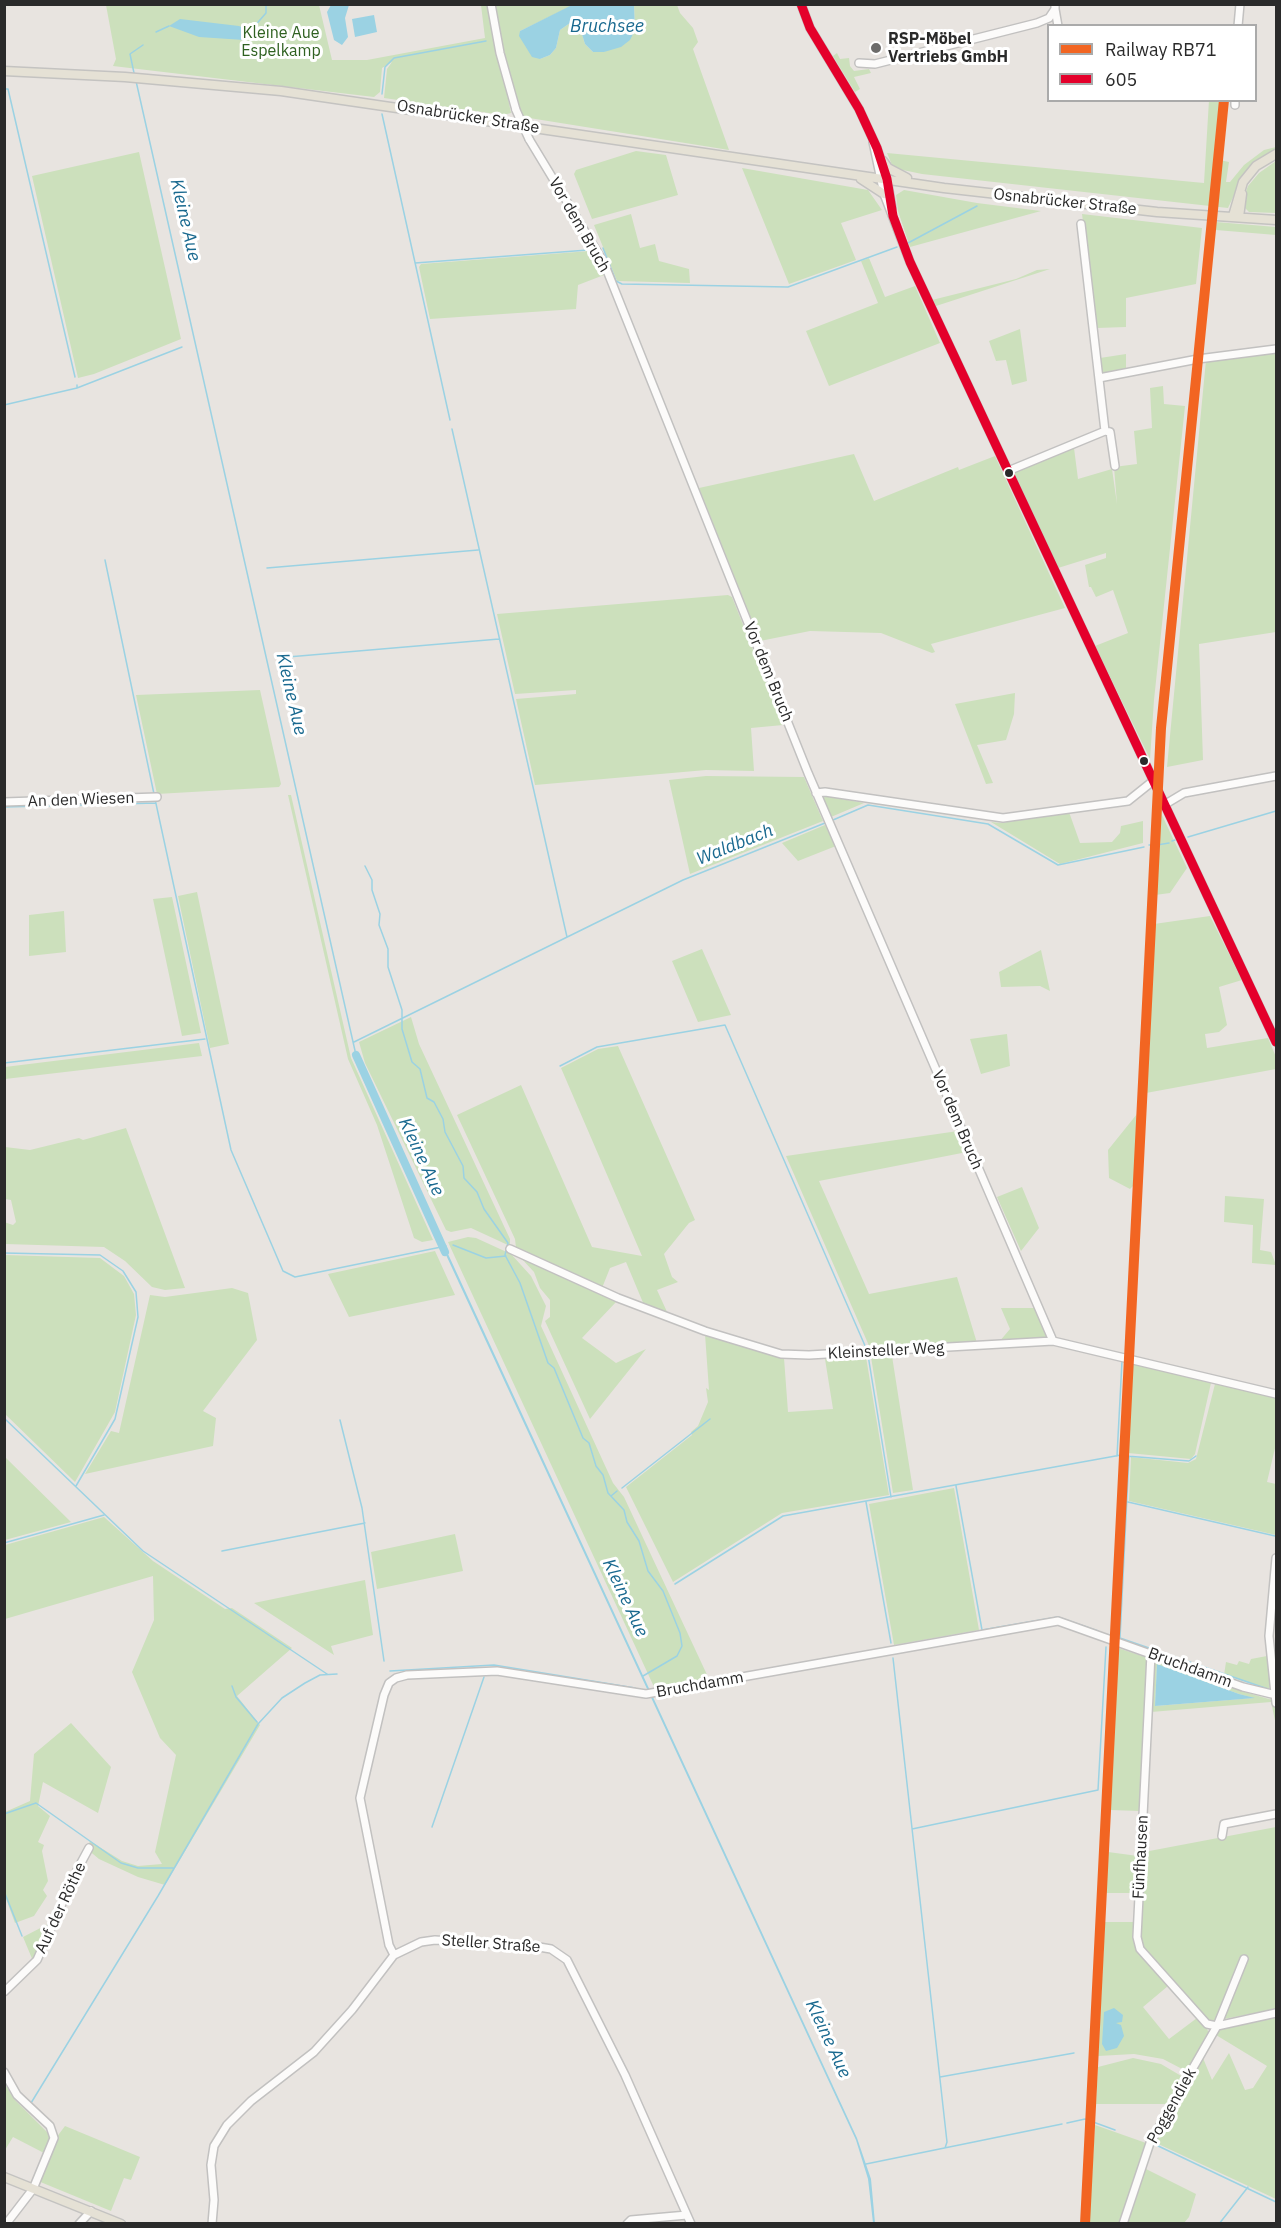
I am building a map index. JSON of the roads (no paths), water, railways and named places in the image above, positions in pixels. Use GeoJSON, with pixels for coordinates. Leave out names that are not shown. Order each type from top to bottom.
{"type":"FeatureCollection","features":[{"type":"Feature","properties":{"kind":"main road","name":"Osnabrücker Straße"},"geometry":{"type":"LineString","coordinates":[[4,71],[135,78],[281,91],[384,104],[853,175],[1189,210],[1201,214],[1276,220]]}},
{"type":"Feature","properties":{"kind":"main road"},"geometry":{"type":"LineString","coordinates":[[1232,216],[1247,183],[1259,168],[1276,155]]}},
{"type":"Feature","properties":{"kind":"main road"},"geometry":{"type":"LineString","coordinates":[[880,163],[915,182]]}},
{"type":"Feature","properties":{"kind":"main road"},"geometry":{"type":"LineString","coordinates":[[853,175],[872,183],[887,194]]}},
{"type":"Feature","properties":{"kind":"main road"},"geometry":{"type":"LineString","coordinates":[[4,2177],[121,2223]]}},
{"type":"Feature","properties":{"kind":"street","name":"Vor dem Bruch"},"geometry":{"type":"LineString","coordinates":[[491,4],[500,53],[516,110],[529,139],[604,263],[828,822],[1053,1341]]}},
{"type":"Feature","properties":{"kind":"street"},"geometry":{"type":"LineString","coordinates":[[801,4],[810,28],[859,109],[880,163],[902,245],[1276,1042]]}},
{"type":"Feature","properties":{"kind":"street"},"geometry":{"type":"LineString","coordinates":[[1238,24],[1240,4]]}},
{"type":"Feature","properties":{"kind":"street"},"geometry":{"type":"LineString","coordinates":[[1055,7],[1058,24]]}},
{"type":"Feature","properties":{"kind":"street"},"geometry":{"type":"LineString","coordinates":[[859,63],[875,64],[1037,24],[1049,18],[1055,7]]}},
{"type":"Feature","properties":{"kind":"street"},"geometry":{"type":"LineString","coordinates":[[865,176],[873,172],[880,163]]}},
{"type":"Feature","properties":{"kind":"street"},"geometry":{"type":"LineString","coordinates":[[887,194],[903,181]]}},
{"type":"Feature","properties":{"kind":"street"},"geometry":{"type":"LineString","coordinates":[[1081,224],[1105,431]]}},
{"type":"Feature","properties":{"kind":"street"},"geometry":{"type":"LineString","coordinates":[[1099,378],[1198,359],[1276,349]]}},
{"type":"Feature","properties":{"kind":"street"},"geometry":{"type":"LineString","coordinates":[[1008,471],[1105,431],[1110,432],[1115,466]]}},
{"type":"Feature","properties":{"kind":"street"},"geometry":{"type":"LineString","coordinates":[[1164,805],[1184,793],[1276,776]]}},
{"type":"Feature","properties":{"kind":"street"},"geometry":{"type":"LineString","coordinates":[[816,793],[825,792],[1003,818],[1128,801],[1153,780]]}},
{"type":"Feature","properties":{"kind":"street","name":"An den Wiesen"},"geometry":{"type":"LineString","coordinates":[[4,802],[155,798]]}},
{"type":"Feature","properties":{"kind":"street","name":"Kleinsteller Weg"},"geometry":{"type":"LineString","coordinates":[[510,1249],[618,1298],[761,1349],[800,1355],[1053,1341],[1276,1394]]}},
{"type":"Feature","properties":{"kind":"street"},"geometry":{"type":"LineString","coordinates":[[1276,1558],[1269,1636],[1276,1698]]}},
{"type":"Feature","properties":{"kind":"street","name":"Bruchdamm"},"geometry":{"type":"LineString","coordinates":[[394,1955],[389,1945],[360,1798],[384,1695],[389,1683],[407,1675],[484,1670],[646,1694],[1048,1621],[1064,1622],[1276,1698]]}},
{"type":"Feature","properties":{"kind":"street","name":"Fünfhausen"},"geometry":{"type":"LineString","coordinates":[[1151,1653],[1137,1937],[1145,1958],[1207,2024],[1216,2026]]}},
{"type":"Feature","properties":{"kind":"street"},"geometry":{"type":"LineString","coordinates":[[1222,1836],[1224,1824],[1276,1814]]}},
{"type":"Feature","properties":{"kind":"street","name":"Auf der Röthe"},"geometry":{"type":"LineString","coordinates":[[4,1992],[37,1960],[89,1848]]}},
{"type":"Feature","properties":{"kind":"street","name":"Steller Straße"},"geometry":{"type":"LineString","coordinates":[[212,2223],[211,2165],[214,2146],[227,2125],[251,2101],[322,2044],[394,1955],[421,1941],[435,1940],[539,1947],[561,1954],[567,1960],[625,2075],[691,2223]]}},
{"type":"Feature","properties":{"kind":"street"},"geometry":{"type":"LineString","coordinates":[[1216,2026],[1244,1959]]}},
{"type":"Feature","properties":{"kind":"street"},"geometry":{"type":"LineString","coordinates":[[1216,2026],[1276,2013]]}},
{"type":"Feature","properties":{"kind":"street","name":"Poggendiek"},"geometry":{"type":"LineString","coordinates":[[1123,2223],[1150,2143],[1216,2026]]}},
{"type":"Feature","properties":{"kind":"street"},"geometry":{"type":"LineString","coordinates":[[4,2072],[17,2095],[53,2130],[54,2138],[33,2189],[6,2223]]}},
{"type":"Feature","properties":{"kind":"street"},"geometry":{"type":"LineString","coordinates":[[79,2223],[91,2211]]}},
{"type":"Feature","properties":{"kind":"street"},"geometry":{"type":"LineString","coordinates":[[627,2223],[631,2220],[687,2214]]}},
{"type":"Feature","properties":{"kind":"water","name":"Bruchsee"},"geometry":{"type":"Polygon","coordinates":[[[574,4],[634,5],[635,30],[630,40],[621,47],[604,52],[593,52],[585,44],[580,28],[570,23],[560,30],[556,48],[550,55],[540,59],[532,57],[519,36],[520,31],[574,4]]]}},
{"type":"Feature","properties":{"kind":"water"},"geometry":{"type":"Polygon","coordinates":[[[331,5],[349,5],[345,18],[348,37],[342,45],[334,40],[327,12],[331,5]]]}},
{"type":"Feature","properties":{"kind":"water"},"geometry":{"type":"Polygon","coordinates":[[[374,15],[377,32],[355,37],[352,19],[374,15]]]}},
{"type":"Feature","properties":{"kind":"water"},"geometry":{"type":"Polygon","coordinates":[[[180,19],[239,26],[246,29],[253,28],[244,40],[199,37],[169,26],[180,19]]]}},
{"type":"Feature","properties":{"kind":"water"},"geometry":{"type":"Polygon","coordinates":[[[442,1241],[857,2138],[871,2179],[875,2223],[873,2223],[868,2179],[856,2140],[440,1242],[442,1241]]]}},
{"type":"Feature","properties":{"kind":"water"},"geometry":{"type":"Polygon","coordinates":[[[1157,1664],[1239,1694],[1255,1698],[1155,1706],[1157,1664]]]}},
{"type":"Feature","properties":{"kind":"water"},"geometry":{"type":"Polygon","coordinates":[[[1114,2008],[1123,2015],[1122,2022],[1116,2023],[1121,2025],[1124,2036],[1117,2048],[1106,2051],[1102,2044],[1104,2012],[1114,2008]]]}},
{"type":"Feature","properties":{"kind":"waterway","name":"Kleine Aue"},"geometry":{"type":"LineString","coordinates":[[253,28],[266,13],[266,4]]}},
{"type":"Feature","properties":{"kind":"waterway","name":"Kleine Aue"},"geometry":{"type":"LineString","coordinates":[[156,32],[169,26]]}},
{"type":"Feature","properties":{"kind":"waterway"},"geometry":{"type":"LineString","coordinates":[[382,94],[385,67],[394,58],[486,41]]}},
{"type":"Feature","properties":{"kind":"waterway","name":"Kleine Aue"},"geometry":{"type":"LineString","coordinates":[[134,73],[130,54],[143,45]]}},
{"type":"Feature","properties":{"kind":"waterway","name":"Kleine Aue"},"geometry":{"type":"LineString","coordinates":[[136,81],[356,1055]]}},
{"type":"Feature","properties":{"kind":"waterway"},"geometry":{"type":"LineString","coordinates":[[4,89],[8,89],[75,377]]}},
{"type":"Feature","properties":{"kind":"waterway"},"geometry":{"type":"LineString","coordinates":[[382,114],[450,420]]}},
{"type":"Feature","properties":{"kind":"waterway"},"geometry":{"type":"LineString","coordinates":[[908,243],[977,206]]}},
{"type":"Feature","properties":{"kind":"waterway"},"geometry":{"type":"LineString","coordinates":[[603,248],[616,281],[622,284],[788,287],[897,247]]}},
{"type":"Feature","properties":{"kind":"waterway"},"geometry":{"type":"LineString","coordinates":[[415,263],[588,250]]}},
{"type":"Feature","properties":{"kind":"waterway"},"geometry":{"type":"LineString","coordinates":[[77,385],[77,388],[182,347]]}},
{"type":"Feature","properties":{"kind":"waterway"},"geometry":{"type":"LineString","coordinates":[[4,405],[77,388]]}},
{"type":"Feature","properties":{"kind":"waterway"},"geometry":{"type":"LineString","coordinates":[[452,429],[567,937]]}},
{"type":"Feature","properties":{"kind":"waterway"},"geometry":{"type":"LineString","coordinates":[[267,568],[478,550]]}},
{"type":"Feature","properties":{"kind":"waterway"},"geometry":{"type":"LineString","coordinates":[[105,560],[154,794]]}},
{"type":"Feature","properties":{"kind":"waterway"},"geometry":{"type":"LineString","coordinates":[[276,658],[499,639]]}},
{"type":"Feature","properties":{"kind":"waterway"},"geometry":{"type":"LineString","coordinates":[[155,799],[231,1150],[283,1271],[295,1277],[446,1246]]}},
{"type":"Feature","properties":{"kind":"waterway"},"geometry":{"type":"LineString","coordinates":[[4,807],[156,803]]}},
{"type":"Feature","properties":{"kind":"waterway","name":"Waldbach"},"geometry":{"type":"LineString","coordinates":[[833,820],[868,805],[988,824],[1058,865],[1144,847]]}},
{"type":"Feature","properties":{"kind":"waterway"},"geometry":{"type":"LineString","coordinates":[[1188,837],[1276,811]]}},
{"type":"Feature","properties":{"kind":"waterway","name":"Waldbach"},"geometry":{"type":"LineString","coordinates":[[354,1042],[683,880],[825,823]]}},
{"type":"Feature","properties":{"kind":"waterway","name":"Waldbach"},"geometry":{"type":"LineString","coordinates":[[1157,845],[1169,843]]}},
{"type":"Feature","properties":{"kind":"waterway"},"geometry":{"type":"LineString","coordinates":[[365,866],[372,880],[372,890],[380,914],[379,925],[388,949],[388,967],[402,1010],[402,1029],[412,1062],[420,1069],[427,1098],[434,1102],[443,1119],[445,1132],[463,1166],[464,1178],[477,1192],[484,1209],[508,1243],[505,1255],[520,1283],[548,1363],[554,1368],[583,1438],[589,1443],[608,1493],[624,1510],[627,1522],[639,1541],[648,1571],[663,1591],[680,1633],[682,1646],[677,1656],[643,1676]]}},
{"type":"Feature","properties":{"kind":"waterway"},"geometry":{"type":"LineString","coordinates":[[560,1066],[597,1047],[725,1025],[866,1348]]}},
{"type":"Feature","properties":{"kind":"waterway"},"geometry":{"type":"LineString","coordinates":[[4,1063],[205,1039]]}},
{"type":"Feature","properties":{"kind":"waterway","name":"Kleine Aue"},"geometry":{"type":"LineString","coordinates":[[356,1055],[445,1252]]}},
{"type":"Feature","properties":{"kind":"waterway"},"geometry":{"type":"LineString","coordinates":[[453,1245],[486,1258],[506,1256]]}},
{"type":"Feature","properties":{"kind":"waterway"},"geometry":{"type":"LineString","coordinates":[[4,1253],[100,1255],[123,1271],[136,1292],[138,1317],[115,1419],[76,1486]]}},
{"type":"Feature","properties":{"kind":"waterway"},"geometry":{"type":"LineString","coordinates":[[868,1355],[891,1497]]}},
{"type":"Feature","properties":{"kind":"waterway"},"geometry":{"type":"LineString","coordinates":[[1117,1456],[1122,1361]]}},
{"type":"Feature","properties":{"kind":"waterway"},"geometry":{"type":"LineString","coordinates":[[4,1418],[143,1551],[327,1674]]}},
{"type":"Feature","properties":{"kind":"waterway"},"geometry":{"type":"LineString","coordinates":[[622,1488],[710,1419]]}},
{"type":"Feature","properties":{"kind":"waterway"},"geometry":{"type":"LineString","coordinates":[[340,1420],[362,1508],[384,1661]]}},
{"type":"Feature","properties":{"kind":"waterway"},"geometry":{"type":"LineString","coordinates":[[675,1584],[783,1516],[1121,1455]]}},
{"type":"Feature","properties":{"kind":"waterway"},"geometry":{"type":"LineString","coordinates":[[1126,1456],[1189,1461],[1196,1456]]}},
{"type":"Feature","properties":{"kind":"waterway"},"geometry":{"type":"LineString","coordinates":[[1129,1456],[1120,1638],[1268,1689]]}},
{"type":"Feature","properties":{"kind":"waterway"},"geometry":{"type":"LineString","coordinates":[[956,1486],[982,1630],[1058,1617],[1098,1631]]}},
{"type":"Feature","properties":{"kind":"waterway"},"geometry":{"type":"LineString","coordinates":[[611,1496],[617,1491]]}},
{"type":"Feature","properties":{"kind":"waterway"},"geometry":{"type":"LineString","coordinates":[[866,1502],[891,1643]]}},
{"type":"Feature","properties":{"kind":"waterway"},"geometry":{"type":"LineString","coordinates":[[1128,1502],[1275,1536]]}},
{"type":"Feature","properties":{"kind":"waterway"},"geometry":{"type":"LineString","coordinates":[[4,1543],[104,1515]]}},
{"type":"Feature","properties":{"kind":"waterway"},"geometry":{"type":"LineString","coordinates":[[222,1551],[365,1523]]}},
{"type":"Feature","properties":{"kind":"waterway"},"geometry":{"type":"LineString","coordinates":[[912,1829],[1098,1790],[1106,1647]]}},
{"type":"Feature","properties":{"kind":"waterway"},"geometry":{"type":"LineString","coordinates":[[893,1658],[947,2142],[945,2148]]}},
{"type":"Feature","properties":{"kind":"waterway"},"geometry":{"type":"LineString","coordinates":[[390,1671],[494,1665],[635,1688]]}},
{"type":"Feature","properties":{"kind":"waterway"},"geometry":{"type":"LineString","coordinates":[[31,2103],[158,1896],[258,1724],[282,1698],[305,1683],[320,1675],[337,1674]]}},
{"type":"Feature","properties":{"kind":"waterway"},"geometry":{"type":"LineString","coordinates":[[432,1827],[484,1677]]}},
{"type":"Feature","properties":{"kind":"waterway"},"geometry":{"type":"LineString","coordinates":[[232,1686],[236,1697],[257,1722]]}},
{"type":"Feature","properties":{"kind":"waterway"},"geometry":{"type":"LineString","coordinates":[[4,1814],[36,1803],[121,1863],[138,1868],[173,1868]]}},
{"type":"Feature","properties":{"kind":"waterway"},"geometry":{"type":"LineString","coordinates":[[4,1891],[22,1936]]}},
{"type":"Feature","properties":{"kind":"waterway"},"geometry":{"type":"LineString","coordinates":[[940,2077],[1074,2053]]}},
{"type":"Feature","properties":{"kind":"waterway"},"geometry":{"type":"LineString","coordinates":[[1067,2123],[1085,2119],[1115,2130]]}},
{"type":"Feature","properties":{"kind":"waterway"},"geometry":{"type":"LineString","coordinates":[[866,2164],[1062,2124]]}},
{"type":"Feature","properties":{"kind":"waterway"},"geometry":{"type":"LineString","coordinates":[[1154,2144],[1276,2202]]}},
{"type":"Feature","properties":{"kind":"waterway"},"geometry":{"type":"LineString","coordinates":[[1219,2224],[1248,2187]]}},
{"type":"Feature","properties":{"kind":"rail line","name":"RB71"},"geometry":{"type":"LineString","coordinates":[[1085,2224],[1161,728],[1224,102]]}},
{"type":"Feature","properties":{"kind":"place","name":"RSP-Möbel Vertriebs GmbH"},"geometry":{"type":"Point","coordinates":[876,48]}},
{"type":"Feature","properties":{"kind":"park label","name":"Kleine Aue Espelkamp"},"geometry":{"type":"Point","coordinates":[281,42]}}]}
